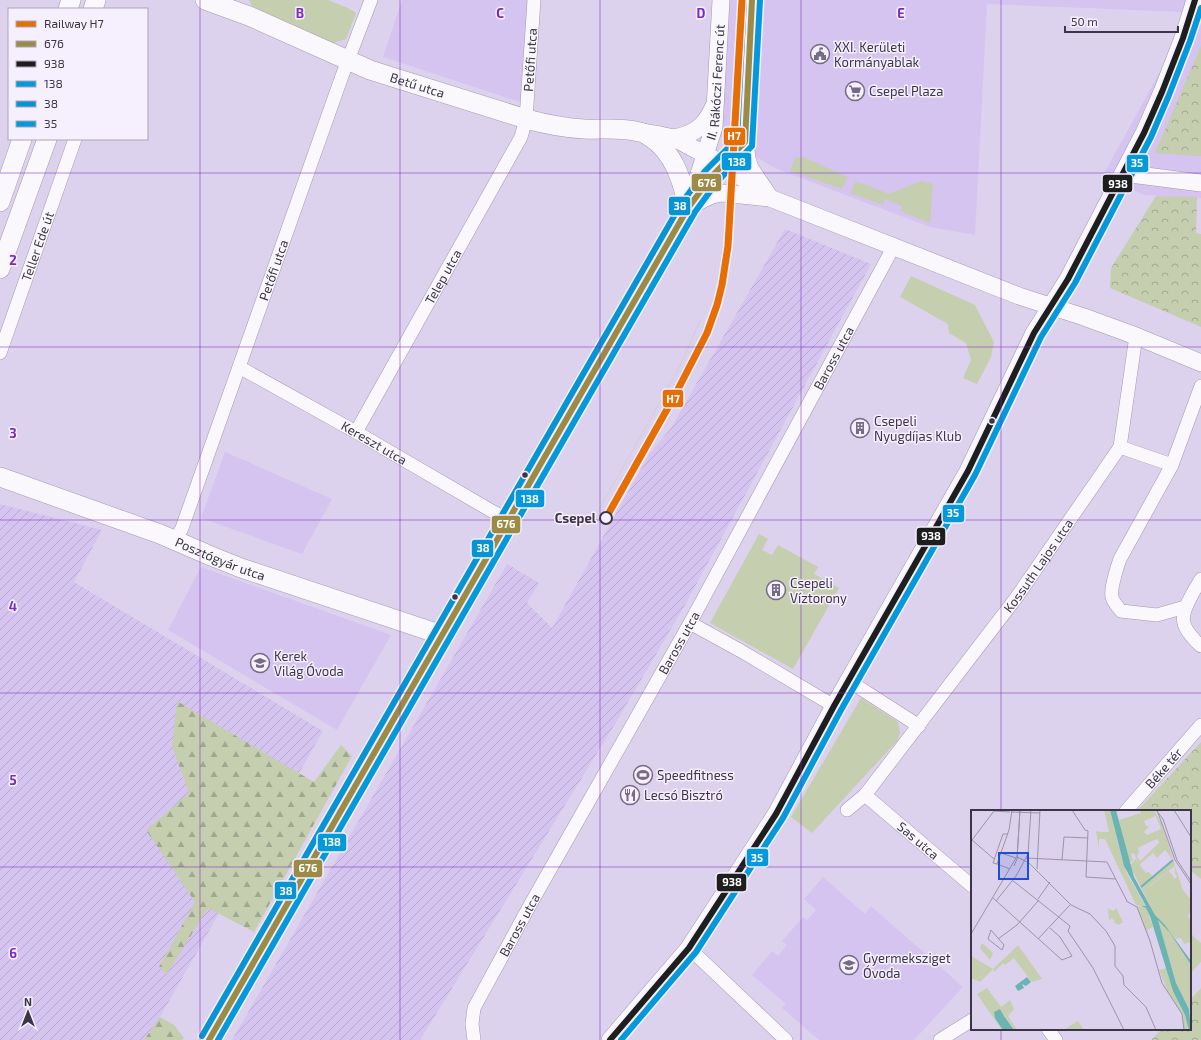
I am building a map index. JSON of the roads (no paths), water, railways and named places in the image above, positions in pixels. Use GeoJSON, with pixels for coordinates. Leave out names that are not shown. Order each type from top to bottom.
{"type":"FeatureCollection","features":[{"type":"Feature","properties":{"kind":"main road","name":"Betű utca"},"geometry":{"type":"LineString","coordinates":[[205,0],[250,16],[370,70],[526,119],[583,129],[626,130],[641,132],[657,142],[667,152],[680,175],[688,208]]}},
{"type":"Feature","properties":{"kind":"main road"},"geometry":{"type":"LineString","coordinates":[[0,202],[22,140]]}},
{"type":"Feature","properties":{"kind":"main road"},"geometry":{"type":"LineString","coordinates":[[0,269],[47,140]]}},
{"type":"Feature","properties":{"kind":"main road","name":"II. Rákóczi Ferenc út"},"geometry":{"type":"LineString","coordinates":[[209,1040],[688,208]]}},
{"type":"Feature","properties":{"kind":"main road","name":"Posztógyár utca"},"geometry":{"type":"LineString","coordinates":[[0,477],[176,540],[241,568],[442,635]]}},
{"type":"Feature","properties":{"kind":"street","name":"Petőfi utca"},"geometry":{"type":"LineString","coordinates":[[176,540],[182,528],[371,0]]}},
{"type":"Feature","properties":{"kind":"street","name":"Petőfi utca"},"geometry":{"type":"LineString","coordinates":[[526,119],[534,0]]}},
{"type":"Feature","properties":{"kind":"street","name":"II. Rákóczi Ferenc út"},"geometry":{"type":"LineString","coordinates":[[688,208],[714,127],[721,0]]}},
{"type":"Feature","properties":{"kind":"street"},"geometry":{"type":"LineString","coordinates":[[752,0],[745,142],[747,159],[750,168],[770,198]]}},
{"type":"Feature","properties":{"kind":"street"},"geometry":{"type":"LineString","coordinates":[[610,1040],[689,948],[776,814],[834,706],[968,471],[1034,333],[1068,279],[1144,133],[1183,38],[1195,0]]}},
{"type":"Feature","properties":{"kind":"street"},"geometry":{"type":"LineString","coordinates":[[674,138],[686,136],[698,129],[709,116],[715,102]]}},
{"type":"Feature","properties":{"kind":"street","name":"Telep utca"},"geometry":{"type":"LineString","coordinates":[[356,432],[521,136],[526,119]]}},
{"type":"Feature","properties":{"kind":"street","name":"Betű utca"},"geometry":{"type":"LineString","coordinates":[[641,132],[660,134],[674,138],[706,154],[723,164],[770,198]]}},
{"type":"Feature","properties":{"kind":"street","name":"Teller Ede út"},"geometry":{"type":"LineString","coordinates":[[0,353],[75,140]]}},
{"type":"Feature","properties":{"kind":"street","name":"II. Rákóczi Ferenc út"},"geometry":{"type":"LineString","coordinates":[[688,208],[711,177],[745,142]]}},
{"type":"Feature","properties":{"kind":"street"},"geometry":{"type":"LineString","coordinates":[[1123,173],[1201,183]]}},
{"type":"Feature","properties":{"kind":"street"},"geometry":{"type":"LineString","coordinates":[[688,208],[712,195],[722,193],[770,198],[1019,296],[1136,336],[1201,363]]}},
{"type":"Feature","properties":{"kind":"street","name":"Baross utca"},"geometry":{"type":"LineString","coordinates":[[474,1040],[472,1024],[474,1008],[530,905],[690,624],[894,246]]}},
{"type":"Feature","properties":{"kind":"street"},"geometry":{"type":"LineString","coordinates":[[1136,336],[1120,447],[1172,465]]}},
{"type":"Feature","properties":{"kind":"street","name":"Kereszt utca"},"geometry":{"type":"LineString","coordinates":[[239,367],[356,432],[508,520]]}},
{"type":"Feature","properties":{"kind":"street"},"geometry":{"type":"LineString","coordinates":[[1185,607],[1157,615],[1132,613],[1121,611],[1112,598],[1116,572],[1120,559],[1172,465],[1201,386]]}},
{"type":"Feature","properties":{"kind":"street","name":"Kossuth Lajos utca"},"geometry":{"type":"LineString","coordinates":[[846,810],[865,795],[1016,598],[1120,447]]}},
{"type":"Feature","properties":{"kind":"street"},"geometry":{"type":"LineString","coordinates":[[1201,579],[1185,607],[1184,623],[1194,640],[1201,646]]}},
{"type":"Feature","properties":{"kind":"street"},"geometry":{"type":"LineString","coordinates":[[690,624],[741,651],[834,706]]}},
{"type":"Feature","properties":{"kind":"street"},"geometry":{"type":"LineString","coordinates":[[849,681],[919,726]]}},
{"type":"Feature","properties":{"kind":"street","name":"Béke tér"},"geometry":{"type":"LineString","coordinates":[[1127,810],[1201,725]]}},
{"type":"Feature","properties":{"kind":"street","name":"Sas utca"},"geometry":{"type":"LineString","coordinates":[[865,795],[971,885]]}},
{"type":"Feature","properties":{"kind":"street"},"geometry":{"type":"LineString","coordinates":[[689,948],[786,1040]]}},
{"type":"Feature","properties":{"kind":"street"},"geometry":{"type":"LineString","coordinates":[[940,1040],[971,1021]]}},
{"type":"Feature","properties":{"kind":"street"},"geometry":{"type":"LineString","coordinates":[[1049,1030],[1056,1040]]}},
{"type":"Feature","properties":{"kind":"tram line"},"geometry":{"type":"LineString","coordinates":[[597,513],[679,368],[700,321]]}},
{"type":"Feature","properties":{"kind":"rail line","name":"H7"},"geometry":{"type":"LineString","coordinates":[[606,518],[674,397],[707,333],[717,305],[722,285],[728,246],[742,0]]}},
{"type":"Feature","properties":{"kind":"place","name":"XXI. Kerületi Kormányablak"},"geometry":{"type":"Point","coordinates":[820,54]}},
{"type":"Feature","properties":{"kind":"place","name":"Csepel Plaza"},"geometry":{"type":"Point","coordinates":[855,91]}},
{"type":"Feature","properties":{"kind":"place","name":"Csepeli Nyugdíjas Klub"},"geometry":{"type":"Point","coordinates":[860,428]}},
{"type":"Feature","properties":{"kind":"place","name":"Csepel"},"geometry":{"type":"Point","coordinates":[606,518]}},
{"type":"Feature","properties":{"kind":"place","name":"Csepeli Víztorony"},"geometry":{"type":"Point","coordinates":[776,590]}},
{"type":"Feature","properties":{"kind":"place","name":"Kerek Világ Óvoda"},"geometry":{"type":"Point","coordinates":[260,663]}},
{"type":"Feature","properties":{"kind":"place","name":"Speedfitness"},"geometry":{"type":"Point","coordinates":[643,775]}},
{"type":"Feature","properties":{"kind":"place","name":"Lecsó Bisztró"},"geometry":{"type":"Point","coordinates":[630,795]}},
{"type":"Feature","properties":{"kind":"place","name":"Gyermeksziget Óvoda"},"geometry":{"type":"Point","coordinates":[849,965]}}]}
